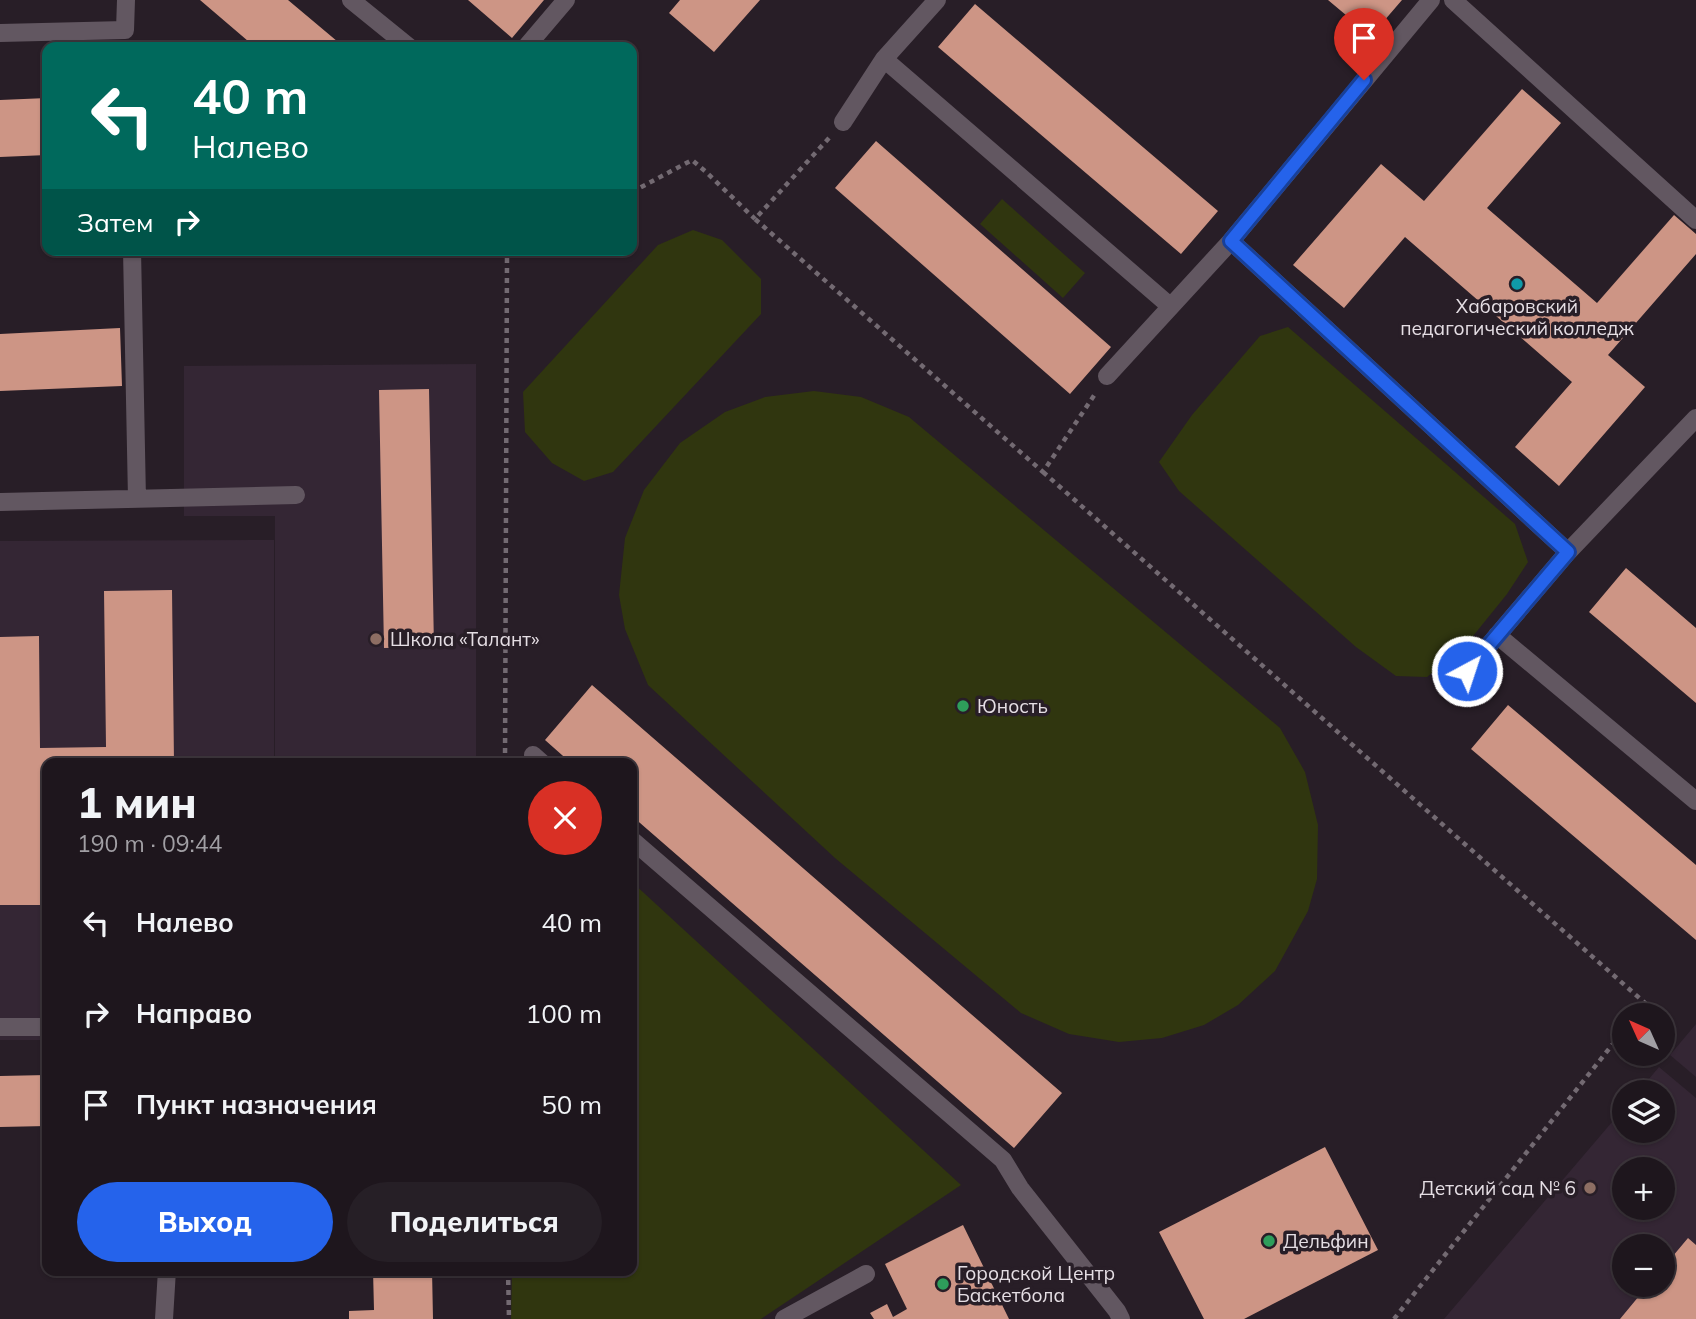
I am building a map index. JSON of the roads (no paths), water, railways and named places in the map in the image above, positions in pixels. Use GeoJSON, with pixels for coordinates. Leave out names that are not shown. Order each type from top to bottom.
{"type":"FeatureCollection","features":[{"type":"Feature","properties":{"kind":"lane"},"geometry":{"type":"LineString","coordinates":[[0,33],[126,38],[126,0]]}},
{"type":"Feature","properties":{"kind":"lane"},"geometry":{"type":"LineString","coordinates":[[351,0],[403,42]]}},
{"type":"Feature","properties":{"kind":"lane"},"geometry":{"type":"LineString","coordinates":[[530,42],[566,0]]}},
{"type":"Feature","properties":{"kind":"lane"},"geometry":{"type":"LineString","coordinates":[[843,122],[884,59],[937,0]]}},
{"type":"Feature","properties":{"kind":"lane"},"geometry":{"type":"LineString","coordinates":[[1107,376],[1231,241],[1431,0]]}},
{"type":"Feature","properties":{"kind":"lane"},"geometry":{"type":"LineString","coordinates":[[1453,0],[1696,220]]}},
{"type":"Feature","properties":{"kind":"lane"},"geometry":{"type":"LineString","coordinates":[[884,59],[1170,306]]}},
{"type":"Feature","properties":{"kind":"lane"},"geometry":{"type":"LineString","coordinates":[[1231,241],[1568,552]]}},
{"type":"Feature","properties":{"kind":"lane"},"geometry":{"type":"LineString","coordinates":[[132,256],[137,499]]}},
{"type":"Feature","properties":{"kind":"lane"},"geometry":{"type":"LineString","coordinates":[[1467,671],[1568,552],[1696,418]]}},
{"type":"Feature","properties":{"kind":"lane"},"geometry":{"type":"LineString","coordinates":[[0,502],[296,495]]}},
{"type":"Feature","properties":{"kind":"lane"},"geometry":{"type":"LineString","coordinates":[[1497,635],[1696,802]]}},
{"type":"Feature","properties":{"kind":"lane"},"geometry":{"type":"LineString","coordinates":[[637,844],[1003,1160],[1020,1188],[1121,1319]]}},
{"type":"Feature","properties":{"kind":"lane"},"geometry":{"type":"LineString","coordinates":[[0,1027],[42,1027]]}},
{"type":"Feature","properties":{"kind":"lane"},"geometry":{"type":"LineString","coordinates":[[784,1319],[866,1274]]}},
{"type":"Feature","properties":{"kind":"lane"},"geometry":{"type":"LineString","coordinates":[[164,1319],[167,1276]]}},
{"type":"Feature","properties":{"kind":"place","name":"Хабаровский педагогический колледж"},"geometry":{"type":"Point","coordinates":[1517,284]}},
{"type":"Feature","properties":{"kind":"place","name":"Школа «Талант»"},"geometry":{"type":"Point","coordinates":[376,639]}},
{"type":"Feature","properties":{"kind":"place","name":"Юность"},"geometry":{"type":"Point","coordinates":[963,706]}},
{"type":"Feature","properties":{"kind":"place","name":"Детский сад № 6"},"geometry":{"type":"Point","coordinates":[1590,1188]}},
{"type":"Feature","properties":{"kind":"place","name":"Дельфин"},"geometry":{"type":"Point","coordinates":[1269,1241]}},
{"type":"Feature","properties":{"kind":"place","name":"Городской Центр Баскетбола"},"geometry":{"type":"Point","coordinates":[943,1284]}}]}
